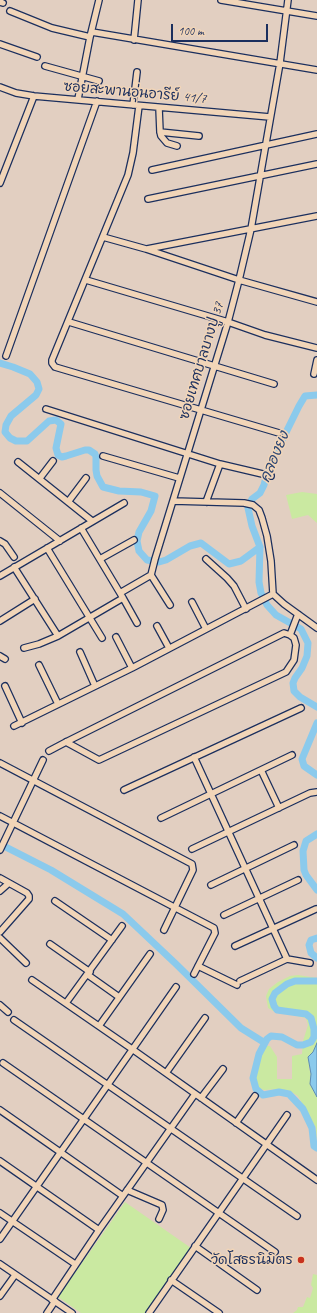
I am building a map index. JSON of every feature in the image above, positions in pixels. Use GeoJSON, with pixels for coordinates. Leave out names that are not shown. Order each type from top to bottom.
{"type":"FeatureCollection","features":[{"type":"Feature","properties":{"kind":"street"},"geometry":{"type":"LineString","coordinates":[[78,99],[99,0]]}},
{"type":"Feature","properties":{"kind":"street"},"geometry":{"type":"LineString","coordinates":[[134,40],[138,0]]}},
{"type":"Feature","properties":{"kind":"street"},"geometry":{"type":"LineString","coordinates":[[221,0],[317,16]]}},
{"type":"Feature","properties":{"kind":"street","name":"ซอยเทศบาลบางปู 37"},"geometry":{"type":"LineString","coordinates":[[151,575],[213,366],[228,322],[239,280],[251,229],[264,146],[280,63],[288,0]]}},
{"type":"Feature","properties":{"kind":"street"},"geometry":{"type":"LineString","coordinates":[[10,11],[52,28],[317,70]]}},
{"type":"Feature","properties":{"kind":"street"},"geometry":{"type":"LineString","coordinates":[[0,44],[37,57]]}},
{"type":"Feature","properties":{"kind":"street"},"geometry":{"type":"LineString","coordinates":[[45,66],[99,81]]}},
{"type":"Feature","properties":{"kind":"street"},"geometry":{"type":"LineString","coordinates":[[137,72],[131,165],[52,363],[55,367],[279,433]]}},
{"type":"Feature","properties":{"kind":"street","name":"ซอยสะพานอุ่นอารีย์ 41/7"},"geometry":{"type":"LineString","coordinates":[[0,87],[16,93],[34,96],[270,117]]}},
{"type":"Feature","properties":{"kind":"street"},"geometry":{"type":"LineString","coordinates":[[0,182],[34,96]]}},
{"type":"Feature","properties":{"kind":"street"},"geometry":{"type":"LineString","coordinates":[[6,356],[97,101]]}},
{"type":"Feature","properties":{"kind":"street"},"geometry":{"type":"LineString","coordinates":[[160,108],[160,132],[164,140],[177,146]]}},
{"type":"Feature","properties":{"kind":"street"},"geometry":{"type":"LineString","coordinates":[[160,132],[199,136]]}},
{"type":"Feature","properties":{"kind":"street"},"geometry":{"type":"LineString","coordinates":[[152,170],[317,134]]}},
{"type":"Feature","properties":{"kind":"street"},"geometry":{"type":"LineString","coordinates":[[148,199],[317,164]]}},
{"type":"Feature","properties":{"kind":"street"},"geometry":{"type":"LineString","coordinates":[[146,249],[317,216]]}},
{"type":"Feature","properties":{"kind":"street"},"geometry":{"type":"LineString","coordinates":[[103,237],[146,249],[239,280],[317,302]]}},
{"type":"Feature","properties":{"kind":"street"},"geometry":{"type":"LineString","coordinates":[[86,280],[228,322],[265,335],[317,348]]}},
{"type":"Feature","properties":{"kind":"street"},"geometry":{"type":"LineString","coordinates":[[69,322],[274,384]]}},
{"type":"Feature","properties":{"kind":"street"},"geometry":{"type":"LineString","coordinates":[[314,374],[317,360]]}},
{"type":"Feature","properties":{"kind":"street"},"geometry":{"type":"LineString","coordinates":[[46,409],[220,464],[268,476]]}},
{"type":"Feature","properties":{"kind":"street"},"geometry":{"type":"LineString","coordinates":[[103,456],[180,478]]}},
{"type":"Feature","properties":{"kind":"street"},"geometry":{"type":"LineString","coordinates":[[40,478],[53,460]]}},
{"type":"Feature","properties":{"kind":"street"},"geometry":{"type":"LineString","coordinates":[[18,462],[40,478],[92,521]]}},
{"type":"Feature","properties":{"kind":"street"},"geometry":{"type":"LineString","coordinates":[[206,502],[220,464]]}},
{"type":"Feature","properties":{"kind":"street"},"geometry":{"type":"LineString","coordinates":[[68,502],[86,478]]}},
{"type":"Feature","properties":{"kind":"street"},"geometry":{"type":"LineString","coordinates":[[0,493],[60,541]]}},
{"type":"Feature","properties":{"kind":"street"},"geometry":{"type":"LineString","coordinates":[[173,501],[244,503],[253,505],[259,510],[267,536],[271,561],[268,597]]}},
{"type":"Feature","properties":{"kind":"street"},"geometry":{"type":"LineString","coordinates":[[0,576],[92,521],[124,504]]}},
{"type":"Feature","properties":{"kind":"street"},"geometry":{"type":"LineString","coordinates":[[81,528],[122,595],[137,623]]}},
{"type":"Feature","properties":{"kind":"street"},"geometry":{"type":"LineString","coordinates":[[100,560],[134,540]]}},
{"type":"Feature","properties":{"kind":"street"},"geometry":{"type":"LineString","coordinates":[[2,544],[14,558]]}},
{"type":"Feature","properties":{"kind":"street"},"geometry":{"type":"LineString","coordinates":[[47,548],[102,638]]}},
{"type":"Feature","properties":{"kind":"street"},"geometry":{"type":"LineString","coordinates":[[206,559],[234,586],[246,609]]}},
{"type":"Feature","properties":{"kind":"street"},"geometry":{"type":"LineString","coordinates":[[14,567],[58,636]]}},
{"type":"Feature","properties":{"kind":"street"},"geometry":{"type":"LineString","coordinates":[[24,648],[39,644],[58,636],[90,617],[151,575],[170,605]]}},
{"type":"Feature","properties":{"kind":"street"},"geometry":{"type":"LineString","coordinates":[[14,726],[132,668],[268,597]]}},
{"type":"Feature","properties":{"kind":"street"},"geometry":{"type":"LineString","coordinates":[[268,597],[298,614],[317,628]]}},
{"type":"Feature","properties":{"kind":"street"},"geometry":{"type":"LineString","coordinates":[[0,621],[35,600]]}},
{"type":"Feature","properties":{"kind":"street"},"geometry":{"type":"LineString","coordinates":[[192,602],[206,629]]}},
{"type":"Feature","properties":{"kind":"street"},"geometry":{"type":"LineString","coordinates":[[290,635],[298,614]]}},
{"type":"Feature","properties":{"kind":"street"},"geometry":{"type":"LineString","coordinates":[[157,626],[169,648]]}},
{"type":"Feature","properties":{"kind":"street"},"geometry":{"type":"LineString","coordinates":[[49,751],[66,742],[284,633],[294,638],[296,645],[294,660],[286,672],[99,760],[66,742]]}},
{"type":"Feature","properties":{"kind":"street"},"geometry":{"type":"LineString","coordinates":[[116,637],[132,668]]}},
{"type":"Feature","properties":{"kind":"street"},"geometry":{"type":"LineString","coordinates":[[80,652],[95,686]]}},
{"type":"Feature","properties":{"kind":"street"},"geometry":{"type":"LineString","coordinates":[[38,664],[58,704]]}},
{"type":"Feature","properties":{"kind":"street"},"geometry":{"type":"LineString","coordinates":[[5,686],[22,723]]}},
{"type":"Feature","properties":{"kind":"street"},"geometry":{"type":"LineString","coordinates":[[124,790],[302,708]]}},
{"type":"Feature","properties":{"kind":"street"},"geometry":{"type":"LineString","coordinates":[[161,818],[292,755]]}},
{"type":"Feature","properties":{"kind":"street"},"geometry":{"type":"LineString","coordinates":[[194,757],[287,958]]}},
{"type":"Feature","properties":{"kind":"street"},"geometry":{"type":"LineString","coordinates":[[0,850],[43,760]]}},
{"type":"Feature","properties":{"kind":"street"},"geometry":{"type":"LineString","coordinates":[[0,763],[192,864],[193,870],[164,930]]}},
{"type":"Feature","properties":{"kind":"street"},"geometry":{"type":"LineString","coordinates":[[261,770],[279,808]]}},
{"type":"Feature","properties":{"kind":"street"},"geometry":{"type":"LineString","coordinates":[[192,849],[310,793],[317,792]]}},
{"type":"Feature","properties":{"kind":"street"},"geometry":{"type":"LineString","coordinates":[[0,816],[213,927],[215,933],[194,974]]}},
{"type":"Feature","properties":{"kind":"street"},"geometry":{"type":"LineString","coordinates":[[211,885],[294,845]]}},
{"type":"Feature","properties":{"kind":"street"},"geometry":{"type":"LineString","coordinates":[[0,878],[27,892],[29,898],[0,932]]}},
{"type":"Feature","properties":{"kind":"street"},"geometry":{"type":"LineString","coordinates":[[224,915],[298,880]]}},
{"type":"Feature","properties":{"kind":"street"},"geometry":{"type":"LineString","coordinates":[[0,891],[9,883]]}},
{"type":"Feature","properties":{"kind":"street"},"geometry":{"type":"LineString","coordinates":[[55,901],[112,940]]}},
{"type":"Feature","properties":{"kind":"street"},"geometry":{"type":"LineString","coordinates":[[235,946],[316,909]]}},
{"type":"Feature","properties":{"kind":"street"},"geometry":{"type":"LineString","coordinates":[[66,1003],[89,974],[122,926]]}},
{"type":"Feature","properties":{"kind":"street"},"geometry":{"type":"LineString","coordinates":[[0,938],[26,963]]}},
{"type":"Feature","properties":{"kind":"street"},"geometry":{"type":"LineString","coordinates":[[50,944],[119,997]]}},
{"type":"Feature","properties":{"kind":"street"},"geometry":{"type":"LineString","coordinates":[[99,1026],[150,954]]}},
{"type":"Feature","properties":{"kind":"street"},"geometry":{"type":"LineString","coordinates":[[198,966],[239,983],[287,958],[310,963]]}},
{"type":"Feature","properties":{"kind":"street"},"geometry":{"type":"LineString","coordinates":[[32,980],[317,1180]]}},
{"type":"Feature","properties":{"kind":"street"},"geometry":{"type":"LineString","coordinates":[[0,1240],[176,987]]}},
{"type":"Feature","properties":{"kind":"street"},"geometry":{"type":"LineString","coordinates":[[0,1005],[8,1012]]}},
{"type":"Feature","properties":{"kind":"street"},"geometry":{"type":"LineString","coordinates":[[166,1073],[205,1018]]}},
{"type":"Feature","properties":{"kind":"street"},"geometry":{"type":"LineString","coordinates":[[14,1020],[297,1216]]}},
{"type":"Feature","properties":{"kind":"street"},"geometry":{"type":"LineString","coordinates":[[3,1063],[275,1252]]}},
{"type":"Feature","properties":{"kind":"street"},"geometry":{"type":"LineString","coordinates":[[201,1098],[223,1069]]}},
{"type":"Feature","properties":{"kind":"street"},"geometry":{"type":"LineString","coordinates":[[47,1313],[76,1264],[195,1094]]}},
{"type":"Feature","properties":{"kind":"street"},"geometry":{"type":"LineString","coordinates":[[236,1123],[255,1096]]}},
{"type":"Feature","properties":{"kind":"street"},"geometry":{"type":"LineString","coordinates":[[0,1110],[123,1196]]}},
{"type":"Feature","properties":{"kind":"street"},"geometry":{"type":"LineString","coordinates":[[149,1313],[287,1115]]}},
{"type":"Feature","properties":{"kind":"street"},"geometry":{"type":"LineString","coordinates":[[0,1161],[99,1230]]}},
{"type":"Feature","properties":{"kind":"street"},"geometry":{"type":"LineString","coordinates":[[127,1190],[162,1205],[163,1210],[159,1219]]}},
{"type":"Feature","properties":{"kind":"street"},"geometry":{"type":"LineString","coordinates":[[0,1213],[76,1264]]}},
{"type":"Feature","properties":{"kind":"street"},"geometry":{"type":"LineString","coordinates":[[195,1246],[257,1290]]}},
{"type":"Feature","properties":{"kind":"street"},"geometry":{"type":"LineString","coordinates":[[0,1264],[72,1313]]}},
{"type":"Feature","properties":{"kind":"street"},"geometry":{"type":"LineString","coordinates":[[0,1296],[15,1275]]}},
{"type":"Feature","properties":{"kind":"street"},"geometry":{"type":"LineString","coordinates":[[171,1280],[218,1313]]}},
{"type":"Feature","properties":{"kind":"green space"},"geometry":{"type":"Polygon","coordinates":[[[302,492],[317,494],[317,523],[308,515],[292,519],[286,495],[302,492]]]}},
{"type":"Feature","properties":{"kind":"green space"},"geometry":{"type":"Polygon","coordinates":[[[298,975],[317,978],[317,1043],[309,1068],[311,1074],[310,1084],[317,1097],[317,1143],[316,1128],[298,1096],[290,1091],[279,1089],[264,1090],[259,1088],[255,1077],[264,1048],[266,1046],[270,1046],[277,1057],[277,1079],[292,1079],[292,1056],[302,1054],[303,1041],[308,1025],[306,1018],[273,1011],[268,1008],[266,996],[269,989],[278,982],[290,976],[298,975]]]}},
{"type":"Feature","properties":{"kind":"green space"},"geometry":{"type":"Polygon","coordinates":[[[125,1202],[191,1248],[146,1313],[81,1313],[58,1297],[125,1202]]]}},
{"type":"Feature","properties":{"kind":"green space"},"geometry":{"type":"Polygon","coordinates":[[[313,1274],[317,1275],[317,1313],[293,1313],[298,1307],[303,1307],[307,1297],[310,1298],[313,1288],[311,1285],[313,1274]]]}},
{"type":"Feature","properties":{"kind":"water"},"geometry":{"type":"Polygon","coordinates":[[[317,1043],[317,1097],[310,1084],[311,1074],[308,1057],[313,1052],[317,1043]]]}},
{"type":"Feature","properties":{"kind":"waterway"},"geometry":{"type":"LineString","coordinates":[[0,363],[30,374],[37,382],[39,389],[36,395],[11,416],[6,425],[5,432],[10,438],[16,441],[27,441],[49,421],[56,420],[61,424],[56,448],[58,455],[62,457],[89,450],[95,454],[97,476],[103,487],[119,491],[141,492],[155,496],[151,511],[139,532],[137,541],[139,551],[147,560],[159,562],[166,560],[190,546],[201,543],[229,564],[241,561],[260,547]]}},
{"type":"Feature","properties":{"kind":"waterway","name":"คลองยง"},"geometry":{"type":"LineString","coordinates":[[317,395],[305,396],[268,469],[264,485],[260,493],[252,499],[248,508],[252,526],[260,547],[259,582],[261,593],[267,605],[276,615],[301,629],[308,643],[307,656],[293,683],[294,691],[300,697],[317,707]]}},
{"type":"Feature","properties":{"kind":"waterway","name":"คลองยง"},"geometry":{"type":"LineString","coordinates":[[317,723],[302,759],[304,766],[317,775]]}},
{"type":"Feature","properties":{"kind":"waterway","name":"คลองยง"},"geometry":{"type":"LineString","coordinates":[[317,834],[306,841],[303,851],[304,870],[317,890]]}},
{"type":"Feature","properties":{"kind":"waterway"},"geometry":{"type":"LineString","coordinates":[[0,844],[51,870],[123,914],[241,1028],[265,1043]]}},
{"type":"Feature","properties":{"kind":"waterway","name":"คลองยง"},"geometry":{"type":"LineString","coordinates":[[317,938],[311,940],[309,945],[311,953],[317,958]]}},
{"type":"Feature","properties":{"kind":"waterway","name":"คลองยง"},"geometry":{"type":"LineString","coordinates":[[317,981],[295,981],[287,984],[275,993],[272,999],[277,1010],[306,1014],[311,1018],[314,1029],[314,1037],[311,1042],[303,1045],[297,1045],[282,1037],[271,1036],[267,1039],[259,1054],[253,1078],[256,1089],[263,1095],[279,1092],[289,1094],[303,1109],[312,1128],[314,1146],[317,1148]]}},
{"type":"Feature","properties":{"kind":"place","name":"วัดโสธรนิมิตร"},"geometry":{"type":"Point","coordinates":[301,1260]}}]}
